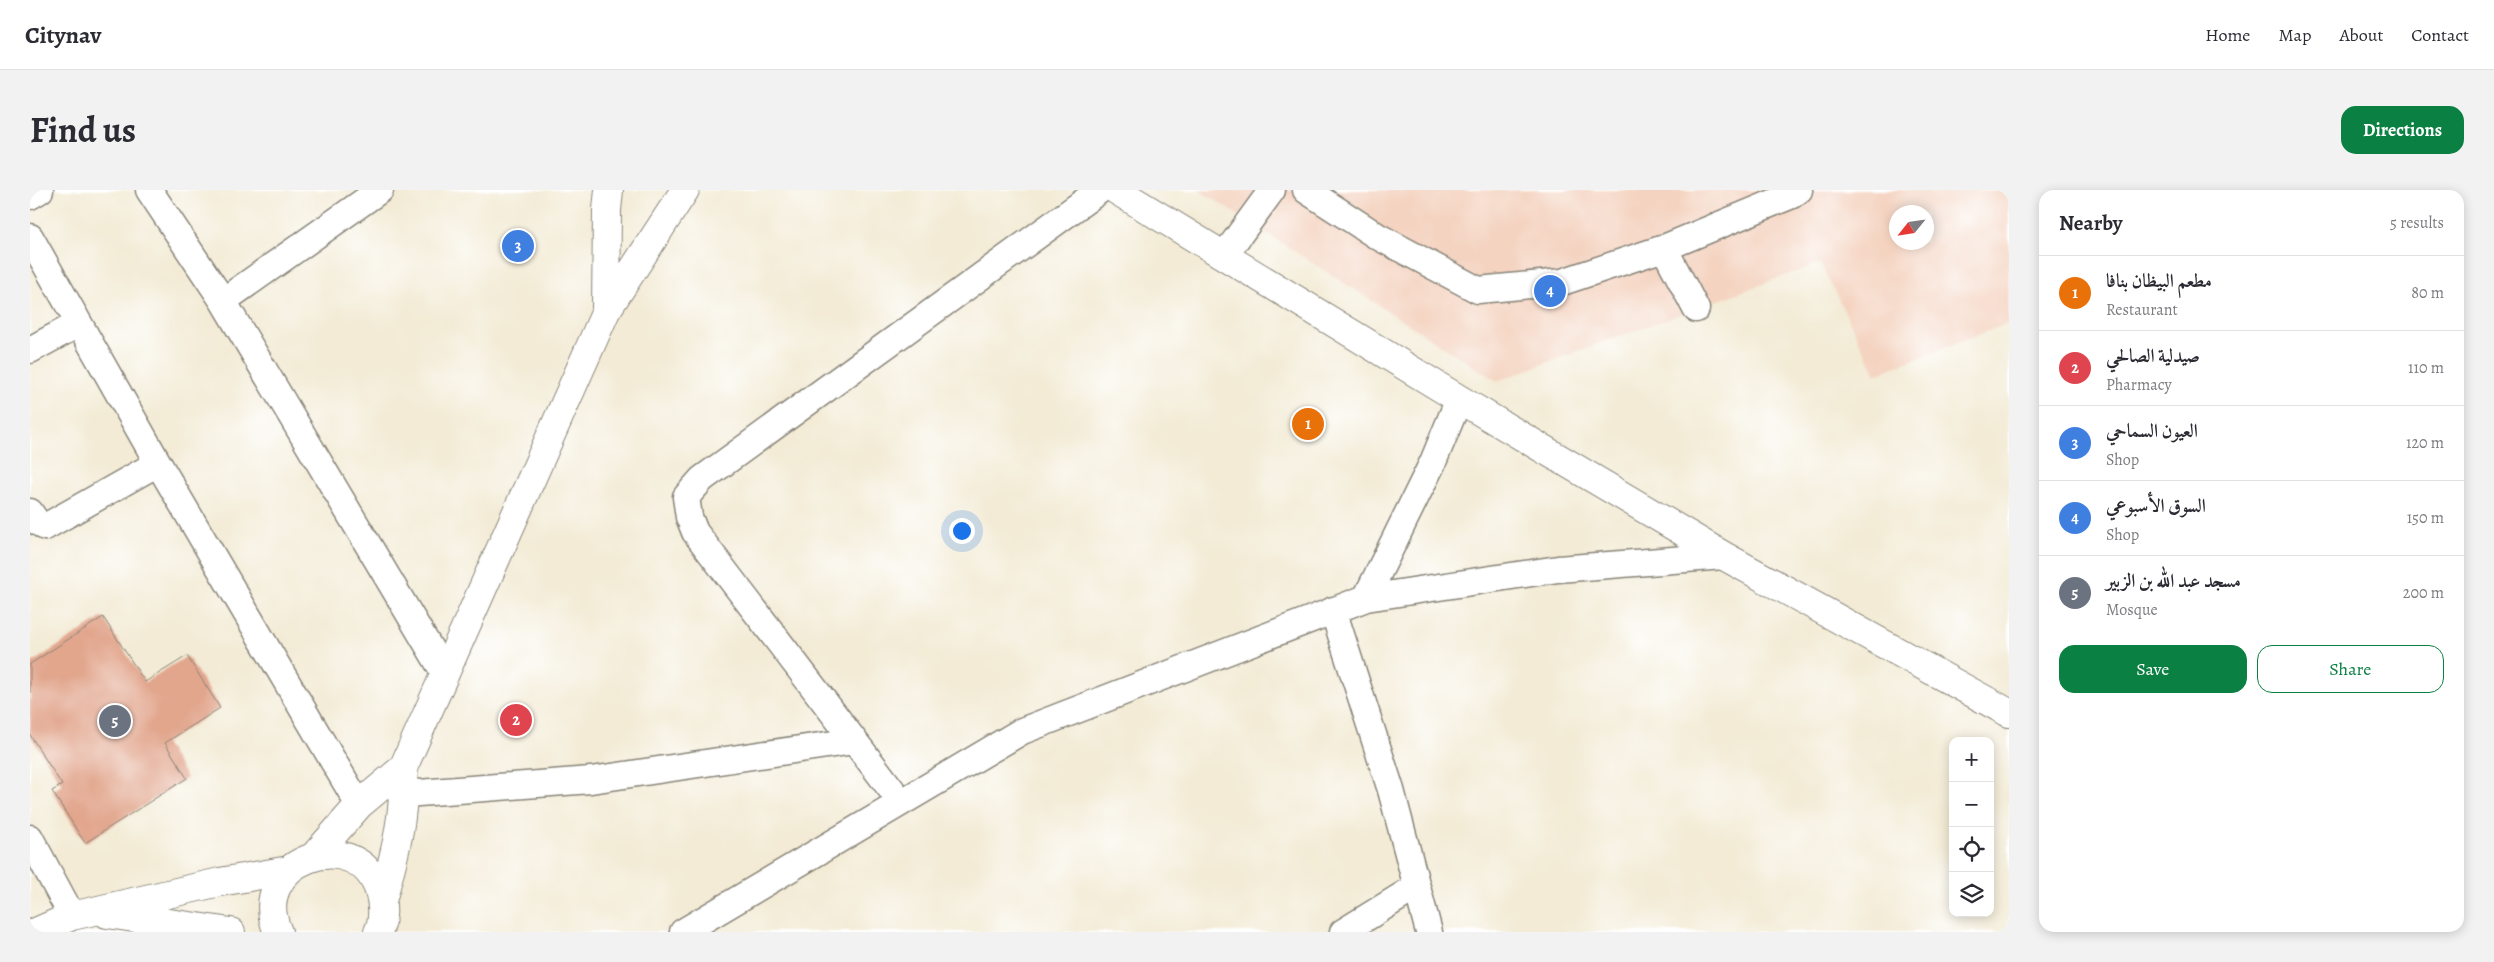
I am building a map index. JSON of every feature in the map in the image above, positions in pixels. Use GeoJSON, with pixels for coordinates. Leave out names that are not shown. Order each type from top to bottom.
{"type":"FeatureCollection","features":[{"type":"Feature","properties":{"kind":"main road"},"geometry":{"type":"LineString","coordinates":[[606,311],[609,190]]}},
{"type":"Feature","properties":{"kind":"main road"},"geometry":{"type":"LineString","coordinates":[[380,931],[382,901],[395,854],[404,781],[445,674],[606,311],[685,190]]}},
{"type":"Feature","properties":{"kind":"main road"},"geometry":{"type":"LineString","coordinates":[[1116,190],[1459,399],[1724,556],[2009,713]]}},
{"type":"Feature","properties":{"kind":"main road"},"geometry":{"type":"LineString","coordinates":[[315,855],[359,805],[404,781]]}},
{"type":"Feature","properties":{"kind":"main road"},"geometry":{"type":"LineString","coordinates":[[278,932],[272,911],[274,896],[280,882],[289,870],[301,861],[315,855],[333,854],[350,859],[365,869],[377,883],[382,901]]}},
{"type":"Feature","properties":{"kind":"main road"},"geometry":{"type":"LineString","coordinates":[[36,932],[81,914],[220,882],[289,870]]}},
{"type":"Feature","properties":{"kind":"main road"},"geometry":{"type":"LineString","coordinates":[[81,914],[230,932]]}},
{"type":"Feature","properties":{"kind":"street"},"geometry":{"type":"LineString","coordinates":[[30,196],[40,190]]}},
{"type":"Feature","properties":{"kind":"street"},"geometry":{"type":"LineString","coordinates":[[149,190],[223,301],[445,674]]}},
{"type":"Feature","properties":{"kind":"street"},"geometry":{"type":"LineString","coordinates":[[223,301],[380,190]]}},
{"type":"Feature","properties":{"kind":"street"},"geometry":{"type":"LineString","coordinates":[[901,802],[695,532],[686,497],[702,479],[1100,190]]}},
{"type":"Feature","properties":{"kind":"street"},"geometry":{"type":"LineString","coordinates":[[1224,256],[1272,190]]}},
{"type":"Feature","properties":{"kind":"street"},"geometry":{"type":"LineString","coordinates":[[1306,190],[1377,236],[1478,290],[1562,282],[1664,248],[1792,195],[1799,190]]}},
{"type":"Feature","properties":{"kind":"street"},"geometry":{"type":"LineString","coordinates":[[30,237],[158,463],[359,805]]}},
{"type":"Feature","properties":{"kind":"street"},"geometry":{"type":"LineString","coordinates":[[1664,248],[1696,309]]}},
{"type":"Feature","properties":{"kind":"street"},"geometry":{"type":"LineString","coordinates":[[30,350],[78,324]]}},
{"type":"Feature","properties":{"kind":"street"},"geometry":{"type":"LineString","coordinates":[[1366,598],[1433,462],[1459,399]]}},
{"type":"Feature","properties":{"kind":"street"},"geometry":{"type":"LineString","coordinates":[[30,512],[36,522],[45,527],[158,463]]}},
{"type":"Feature","properties":{"kind":"street"},"geometry":{"type":"LineString","coordinates":[[683,932],[1022,731],[1366,598],[1558,569],[1724,556]]}},
{"type":"Feature","properties":{"kind":"street"},"geometry":{"type":"LineString","coordinates":[[1333,610],[1391,790],[1429,932]]}},
{"type":"Feature","properties":{"kind":"street"},"geometry":{"type":"LineString","coordinates":[[404,781],[592,780],[854,741]]}},
{"type":"Feature","properties":{"kind":"street"},"geometry":{"type":"LineString","coordinates":[[30,838],[81,914]]}},
{"type":"Feature","properties":{"kind":"street"},"geometry":{"type":"LineString","coordinates":[[1343,932],[1416,887]]}},
{"type":"Feature","properties":{"kind":"shaded area"},"geometry":{"type":"Polygon","coordinates":[[[1199,190],[2009,190],[2009,323],[1876,374],[1820,263],[1497,381],[1199,190]]]}},
{"type":"Feature","properties":{"kind":"building"},"geometry":{"type":"Polygon","coordinates":[[[103,617],[145,682],[187,656],[220,708],[165,743],[187,778],[85,843],[52,791],[62,785],[30,735],[30,664],[103,617]]]}},
{"type":"Feature","properties":{"kind":"place","name":"العيون السماحي"},"geometry":{"type":"Point","coordinates":[518,246]}},
{"type":"Feature","properties":{"kind":"place","name":"السوق الأسبوعي"},"geometry":{"type":"Point","coordinates":[1550,291]}},
{"type":"Feature","properties":{"kind":"place","name":"مطعم البيظان بنافا"},"geometry":{"type":"Point","coordinates":[1308,424]}},
{"type":"Feature","properties":{"kind":"place","name":"صيدلية الصالحي"},"geometry":{"type":"Point","coordinates":[516,720]}},
{"type":"Feature","properties":{"kind":"place","name":"مسجد عبد الله بن الزبير"},"geometry":{"type":"Point","coordinates":[115,721]}}]}
